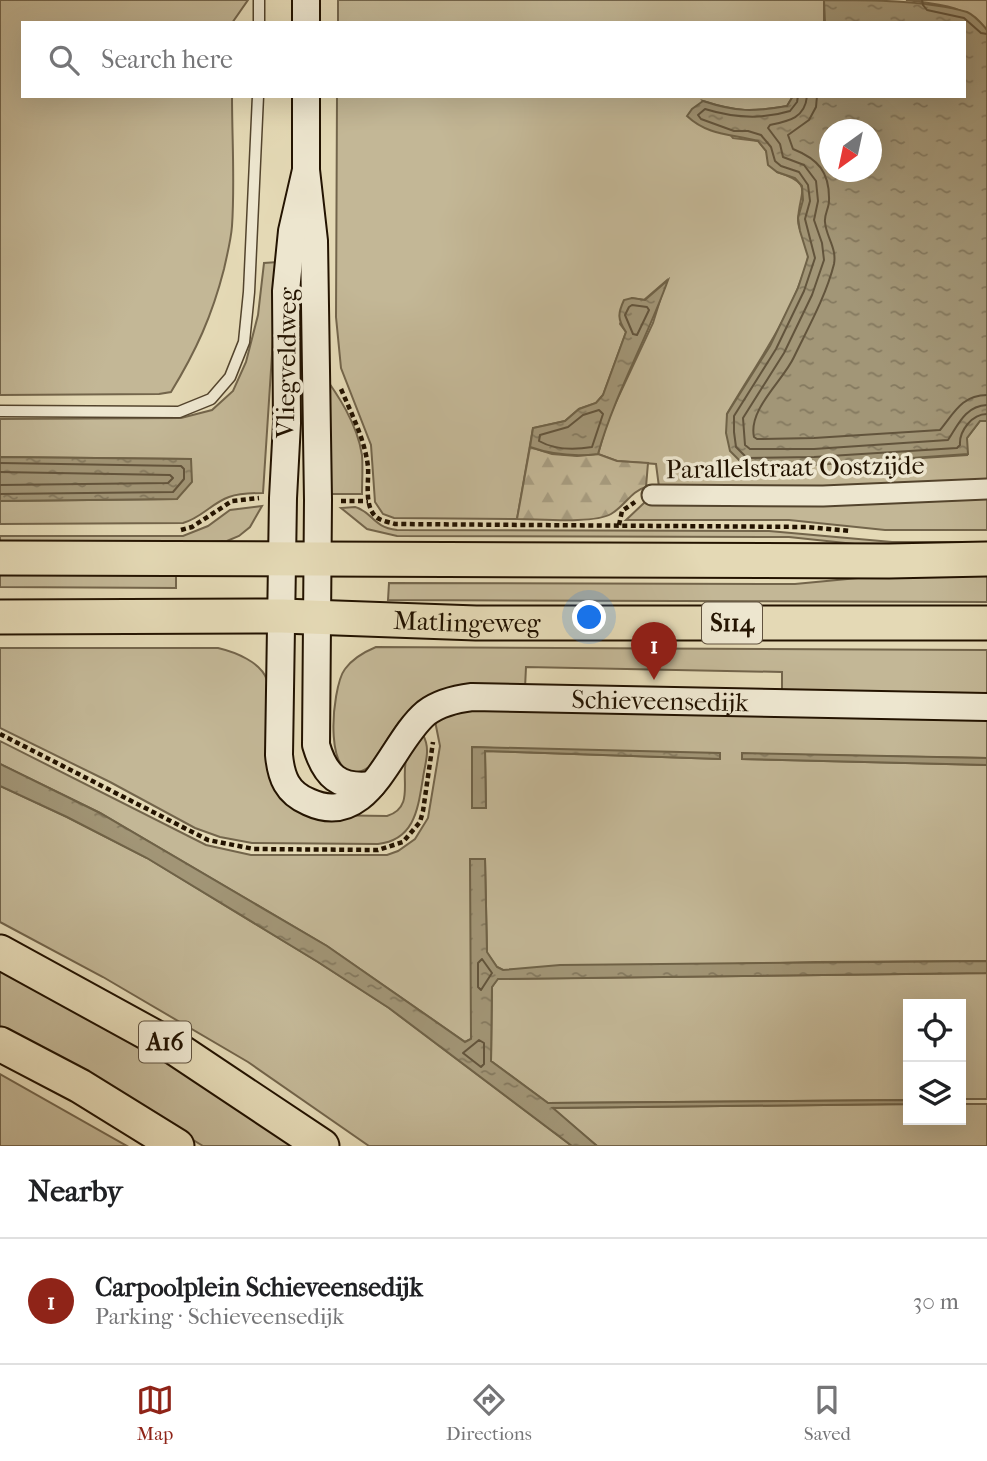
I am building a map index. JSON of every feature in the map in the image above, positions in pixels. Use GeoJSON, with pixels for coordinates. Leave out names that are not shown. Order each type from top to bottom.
{"type":"FeatureCollection","features":[{"type":"Feature","properties":{"kind":"highway"},"geometry":{"type":"LineString","coordinates":[[0,558],[862,561],[987,559]]}},
{"type":"Feature","properties":{"kind":"highway","name":"Matlingeweg"},"geometry":{"type":"LineString","coordinates":[[0,617],[282,616],[476,622],[987,623]]}},
{"type":"Feature","properties":{"kind":"highway","name":"A16"},"geometry":{"type":"LineString","coordinates":[[0,952],[175,1048],[321,1146]]}},
{"type":"Feature","properties":{"kind":"highway"},"geometry":{"type":"LineString","coordinates":[[0,1044],[80,1086],[177,1146]]}},
{"type":"Feature","properties":{"kind":"street"},"geometry":{"type":"LineString","coordinates":[[306,0],[306,21]]}},
{"type":"Feature","properties":{"kind":"street","name":"Vliegveldweg"},"geometry":{"type":"LineString","coordinates":[[306,98],[306,170],[314,242],[317,617]]}},
{"type":"Feature","properties":{"kind":"street","name":"Vliegveldweg"},"geometry":{"type":"LineString","coordinates":[[282,616],[287,423],[286,291],[292,231],[306,170]]}},
{"type":"Feature","properties":{"kind":"street","name":"Parallelstraat Oostzijde"},"geometry":{"type":"LineString","coordinates":[[652,495],[835,496],[987,489]]}},
{"type":"Feature","properties":{"kind":"street","name":"Schieveensedijk"},"geometry":{"type":"LineString","coordinates":[[282,616],[279,755],[284,781],[293,792],[317,806],[347,806],[359,799],[425,714],[454,700],[472,697],[987,707]]}},
{"type":"Feature","properties":{"kind":"street"},"geometry":{"type":"LineString","coordinates":[[317,617],[316,746],[321,764],[330,775],[342,782],[350,785],[372,785]]}},
{"type":"Feature","properties":{"kind":"lane"},"geometry":{"type":"LineString","coordinates":[[259,0],[259,21]]}},
{"type":"Feature","properties":{"kind":"lane"},"geometry":{"type":"LineString","coordinates":[[0,411],[179,412],[211,399],[230,377],[244,342],[249,292],[258,98]]}},
{"type":"Feature","properties":{"kind":"path","name":"Parallelstraat Oostzijde"},"geometry":{"type":"LineString","coordinates":[[619,525],[622,510],[652,495]]}},
{"type":"Feature","properties":{"kind":"path"},"geometry":{"type":"LineString","coordinates":[[173,531],[192,527],[232,501],[283,498]]}},
{"type":"Feature","properties":{"kind":"path"},"geometry":{"type":"LineString","coordinates":[[318,500],[368,501],[374,515],[395,524],[807,527],[861,532]]}},
{"type":"Feature","properties":{"kind":"path"},"geometry":{"type":"LineString","coordinates":[[0,734],[208,840],[254,849],[378,850],[403,842],[420,822],[433,750],[425,714]]}},
{"type":"Feature","properties":{"kind":"green space"},"geometry":{"type":"Polygon","coordinates":[[[0,0],[248,0],[233,21],[21,21],[21,98],[232,98],[232,226],[229,248],[209,318],[171,392],[0,395],[0,0]]]}},
{"type":"Feature","properties":{"kind":"green space"},"geometry":{"type":"Polygon","coordinates":[[[338,0],[824,0],[824,21],[338,21],[338,0]]]}},
{"type":"Feature","properties":{"kind":"green space"},"geometry":{"type":"Polygon","coordinates":[[[906,0],[987,0],[987,30],[970,15],[950,7],[906,0]]]}},
{"type":"Feature","properties":{"kind":"green space"},"geometry":{"type":"Polygon","coordinates":[[[337,98],[792,98],[787,106],[754,110],[736,109],[703,101],[733,138],[758,141],[777,172],[789,176],[801,185],[798,225],[808,252],[806,267],[787,313],[727,414],[784,464],[814,465],[967,455],[967,438],[980,421],[987,421],[987,480],[866,489],[659,487],[656,464],[617,461],[598,454],[608,419],[653,323],[666,281],[644,300],[632,298],[620,324],[626,332],[603,395],[596,403],[579,409],[565,421],[533,428],[517,519],[394,518],[383,514],[375,502],[371,445],[341,368],[336,317],[337,98]]]}},
{"type":"Feature","properties":{"kind":"green space"},"geometry":{"type":"Polygon","coordinates":[[[278,262],[263,493],[229,497],[183,523],[0,524],[0,501],[177,499],[190,459],[0,457],[0,419],[181,418],[212,410],[233,391],[246,362],[258,315],[264,263],[278,262]]]}},
{"type":"Feature","properties":{"kind":"green space"},"geometry":{"type":"Polygon","coordinates":[[[320,370],[340,399],[356,432],[362,455],[362,494],[330,492],[320,370]]]}},
{"type":"Feature","properties":{"kind":"green space"},"geometry":{"type":"Polygon","coordinates":[[[530,447],[552,454],[598,454],[617,461],[648,463],[646,487],[636,492],[616,511],[603,517],[579,520],[517,519],[530,447]]]}},
{"type":"Feature","properties":{"kind":"green space"},"geometry":{"type":"Polygon","coordinates":[[[987,496],[987,530],[885,530],[789,520],[626,520],[645,502],[864,504],[987,496]]]}},
{"type":"Feature","properties":{"kind":"green space"},"geometry":{"type":"Polygon","coordinates":[[[262,506],[250,527],[227,541],[165,544],[0,543],[0,536],[183,536],[208,526],[230,510],[262,506]]]}},
{"type":"Feature","properties":{"kind":"green space"},"geometry":{"type":"Polygon","coordinates":[[[355,507],[366,512],[382,526],[397,530],[769,531],[892,542],[987,542],[987,547],[883,547],[789,537],[397,536],[367,529],[341,508],[355,507]]]}},
{"type":"Feature","properties":{"kind":"green space"},"geometry":{"type":"Polygon","coordinates":[[[176,570],[176,588],[0,587],[0,572],[176,570]]]}},
{"type":"Feature","properties":{"kind":"green space"},"geometry":{"type":"Polygon","coordinates":[[[987,572],[987,602],[388,600],[389,583],[795,584],[900,574],[987,572]]]}},
{"type":"Feature","properties":{"kind":"green space"},"geometry":{"type":"Polygon","coordinates":[[[376,647],[987,650],[987,696],[782,692],[782,672],[526,667],[525,688],[429,698],[399,722],[369,767],[354,772],[343,767],[337,754],[334,736],[336,696],[348,665],[376,647]]]}},
{"type":"Feature","properties":{"kind":"green space"},"geometry":{"type":"Polygon","coordinates":[[[0,648],[218,648],[239,655],[259,668],[267,680],[273,716],[274,780],[317,815],[387,816],[396,812],[404,798],[405,762],[408,753],[423,735],[427,756],[412,821],[400,836],[378,844],[252,843],[220,837],[195,828],[110,782],[0,728],[0,648]]]}},
{"type":"Feature","properties":{"kind":"green space"},"geometry":{"type":"Polygon","coordinates":[[[464,708],[987,715],[987,758],[742,754],[742,759],[987,765],[987,961],[816,962],[503,970],[497,967],[487,953],[485,859],[471,859],[471,1039],[465,1042],[327,946],[100,813],[0,764],[0,741],[206,845],[251,855],[387,855],[415,839],[428,818],[440,746],[435,721],[464,708]],[[472,747],[472,808],[486,808],[485,751],[720,759],[472,747]]]}},
{"type":"Feature","properties":{"kind":"green space"},"geometry":{"type":"Polygon","coordinates":[[[0,786],[147,858],[318,962],[389,1008],[572,1146],[369,1146],[248,1062],[103,977],[0,922],[0,786]]]}},
{"type":"Feature","properties":{"kind":"green space"},"geometry":{"type":"Polygon","coordinates":[[[0,967],[182,1070],[298,1146],[203,1146],[0,1028],[0,967]]]}},
{"type":"Feature","properties":{"kind":"green space"},"geometry":{"type":"Polygon","coordinates":[[[987,973],[987,1099],[966,1099],[966,999],[903,999],[903,1100],[548,1103],[491,1061],[492,987],[497,979],[987,973]]]}},
{"type":"Feature","properties":{"kind":"green space"},"geometry":{"type":"Polygon","coordinates":[[[0,1074],[127,1146],[0,1146],[0,1074]]]}},
{"type":"Feature","properties":{"kind":"green space"},"geometry":{"type":"Polygon","coordinates":[[[903,1104],[903,1125],[966,1125],[966,1104],[987,1104],[987,1146],[597,1146],[552,1108],[903,1104]]]}},
{"type":"Feature","properties":{"kind":"water"},"geometry":{"type":"Polygon","coordinates":[[[824,0],[915,3],[951,8],[967,12],[987,30],[987,421],[980,421],[967,438],[968,454],[814,465],[744,465],[730,451],[726,433],[727,414],[770,346],[798,288],[808,257],[798,218],[803,200],[802,186],[795,178],[777,172],[768,165],[766,151],[758,141],[712,131],[687,116],[703,101],[735,109],[787,106],[792,98],[966,98],[966,21],[825,21],[824,0]]]}},
{"type":"Feature","properties":{"kind":"water"},"geometry":{"type":"Polygon","coordinates":[[[668,280],[613,409],[598,454],[563,455],[530,447],[533,428],[565,421],[579,409],[596,403],[603,395],[626,332],[619,316],[624,300],[645,300],[668,280]]]}},
{"type":"Feature","properties":{"kind":"water"},"geometry":{"type":"Polygon","coordinates":[[[0,457],[191,459],[192,482],[177,499],[0,501],[0,457]]]}},
{"type":"Feature","properties":{"kind":"water"},"geometry":{"type":"Polygon","coordinates":[[[472,747],[720,753],[720,759],[485,751],[486,808],[472,808],[472,747]]]}},
{"type":"Feature","properties":{"kind":"water"},"geometry":{"type":"Polygon","coordinates":[[[742,753],[987,758],[987,765],[742,759],[742,753]]]}},
{"type":"Feature","properties":{"kind":"water"},"geometry":{"type":"Polygon","coordinates":[[[0,764],[100,813],[327,946],[465,1042],[471,1039],[470,859],[485,859],[487,952],[497,967],[503,970],[560,965],[987,961],[987,973],[498,979],[492,987],[491,1061],[548,1103],[903,1100],[903,1104],[553,1108],[597,1146],[572,1146],[389,1008],[318,962],[147,858],[0,786],[0,764]]]}},
{"type":"Feature","properties":{"kind":"place","name":"Carpoolplein Schieveensedijk"},"geometry":{"type":"Point","coordinates":[654,680]}}]}
